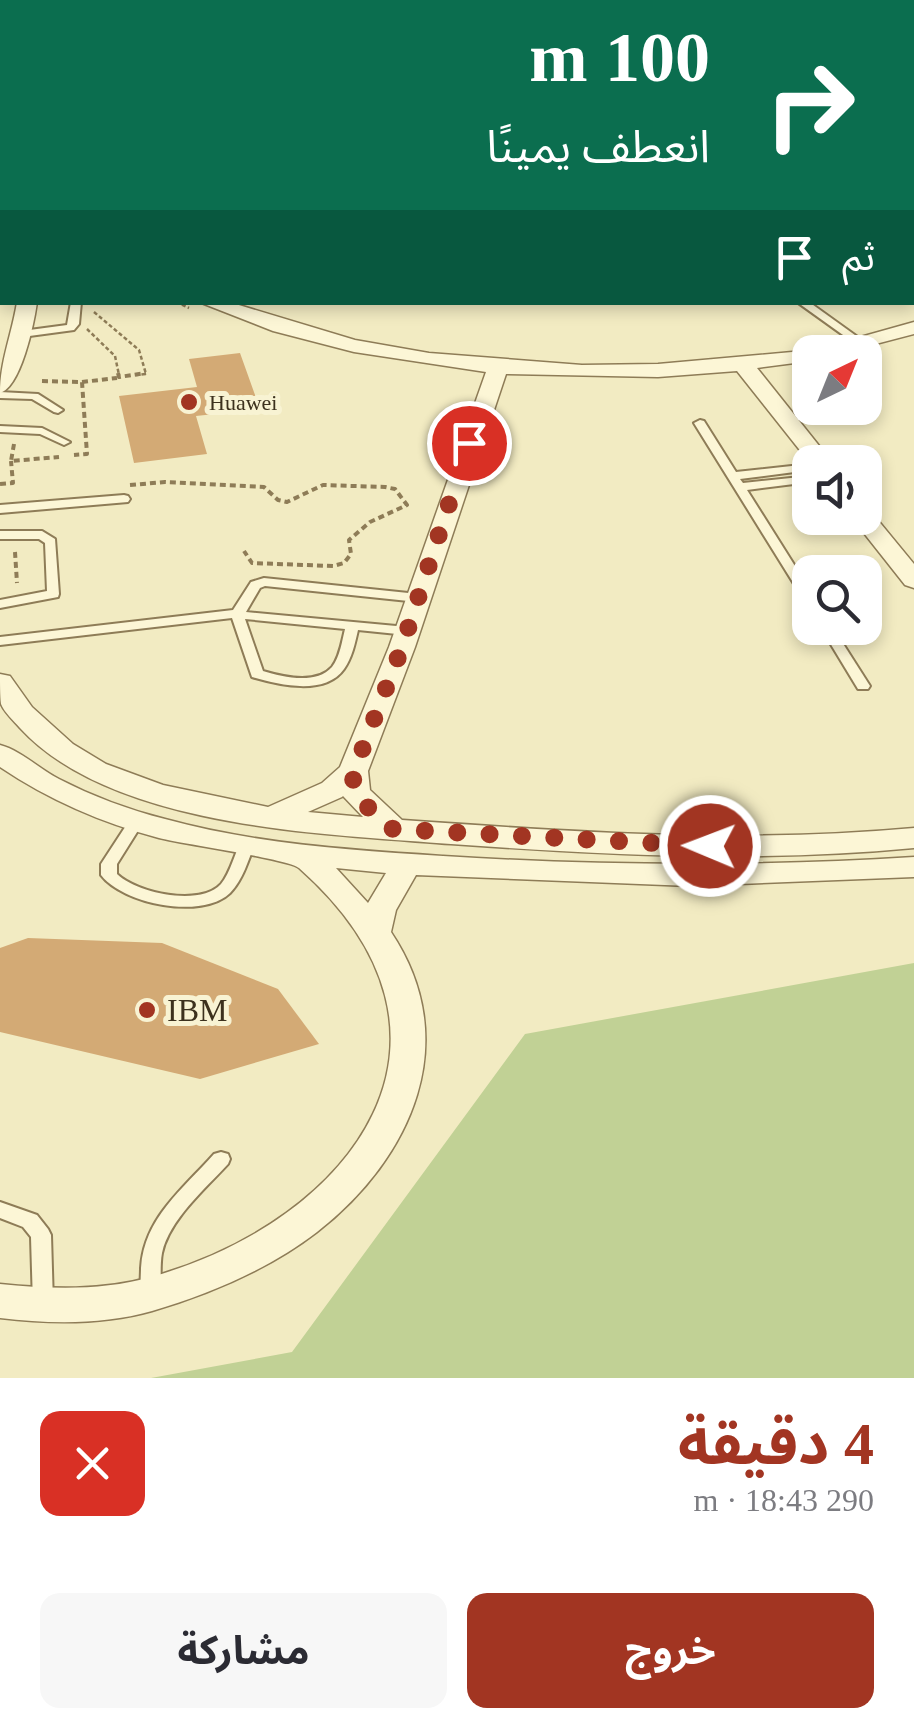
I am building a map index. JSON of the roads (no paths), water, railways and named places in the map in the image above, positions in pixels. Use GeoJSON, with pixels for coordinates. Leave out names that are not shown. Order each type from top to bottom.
{"type":"FeatureCollection","features":[{"type":"Feature","properties":{"kind":"street"},"geometry":{"type":"LineString","coordinates":[[0,387],[22,334],[27,305]]}},
{"type":"Feature","properties":{"kind":"street"},"geometry":{"type":"LineString","coordinates":[[217,305],[331,342],[498,368],[581,372],[744,366],[792,358]]}},
{"type":"Feature","properties":{"kind":"street"},"geometry":{"type":"LineString","coordinates":[[882,337],[914,328]]}},
{"type":"Feature","properties":{"kind":"street"},"geometry":{"type":"LineString","coordinates":[[744,366],[807,445]]}},
{"type":"Feature","properties":{"kind":"street"},"geometry":{"type":"LineString","coordinates":[[393,829],[363,803],[353,782],[354,771],[498,368]]}},
{"type":"Feature","properties":{"kind":"street"},"geometry":{"type":"LineString","coordinates":[[878,535],[914,580]]}},
{"type":"Feature","properties":{"kind":"street"},"geometry":{"type":"LineString","coordinates":[[4,700],[72,757],[114,778],[217,807],[274,816],[393,829],[672,846],[865,844],[914,838]]}},
{"type":"Feature","properties":{"kind":"street"},"geometry":{"type":"LineString","coordinates":[[0,754],[39,782],[84,804],[136,821],[304,853],[407,864],[692,876],[914,867]]}},
{"type":"Feature","properties":{"kind":"street"},"geometry":{"type":"LineString","coordinates":[[274,816],[332,790],[354,771]]}},
{"type":"Feature","properties":{"kind":"street"},"geometry":{"type":"LineString","coordinates":[[0,783],[39,782]]}},
{"type":"Feature","properties":{"kind":"street"},"geometry":{"type":"LineString","coordinates":[[0,1302],[43,1306],[96,1303],[150,1294],[238,1264],[312,1218],[368,1162],[401,1101],[412,1040],[402,983],[374,934],[304,853]]}},
{"type":"Feature","properties":{"kind":"street"},"geometry":{"type":"LineString","coordinates":[[374,934],[380,910],[407,864]]}},
{"type":"Feature","properties":{"kind":"lane"},"geometry":{"type":"LineString","coordinates":[[22,334],[62,331],[74,324],[78,305]]}},
{"type":"Feature","properties":{"kind":"lane"},"geometry":{"type":"LineString","coordinates":[[806,305],[850,335]]}},
{"type":"Feature","properties":{"kind":"lane"},"geometry":{"type":"LineString","coordinates":[[0,395],[34,396],[58,410]]}},
{"type":"Feature","properties":{"kind":"lane"},"geometry":{"type":"LineString","coordinates":[[700,423],[792,571]]}},
{"type":"Feature","properties":{"kind":"lane"},"geometry":{"type":"LineString","coordinates":[[0,429],[42,431],[64,442]]}},
{"type":"Feature","properties":{"kind":"lane"},"geometry":{"type":"LineString","coordinates":[[736,481],[792,470]]}},
{"type":"Feature","properties":{"kind":"lane"},"geometry":{"type":"LineString","coordinates":[[736,481],[792,479]]}},
{"type":"Feature","properties":{"kind":"lane"},"geometry":{"type":"LineString","coordinates":[[7,509],[122,493]]}},
{"type":"Feature","properties":{"kind":"lane"},"geometry":{"type":"LineString","coordinates":[[0,604],[53,594],[51,542],[42,535],[7,535]]}},
{"type":"Feature","properties":{"kind":"lane"},"geometry":{"type":"LineString","coordinates":[[353,626],[338,668],[320,680],[276,681],[257,674],[237,615],[254,585],[264,582],[418,598]]}},
{"type":"Feature","properties":{"kind":"lane"},"geometry":{"type":"LineString","coordinates":[[0,641],[237,615],[407,631]]}},
{"type":"Feature","properties":{"kind":"lane"},"geometry":{"type":"LineString","coordinates":[[838,645],[863,686]]}},
{"type":"Feature","properties":{"kind":"lane"},"geometry":{"type":"LineString","coordinates":[[136,821],[109,864],[109,875],[126,891],[190,902],[207,899],[230,882],[247,844]]}},
{"type":"Feature","properties":{"kind":"lane"},"geometry":{"type":"LineString","coordinates":[[150,1294],[152,1254],[162,1224],[221,1159]]}},
{"type":"Feature","properties":{"kind":"lane"},"geometry":{"type":"LineString","coordinates":[[0,1210],[30,1221],[42,1236],[43,1306]]}},
{"type":"Feature","properties":{"kind":"place","name":"Huawei"},"geometry":{"type":"Point","coordinates":[189,402]}},
{"type":"Feature","properties":{"kind":"place","name":"IBM"},"geometry":{"type":"Point","coordinates":[147,1010]}}]}
